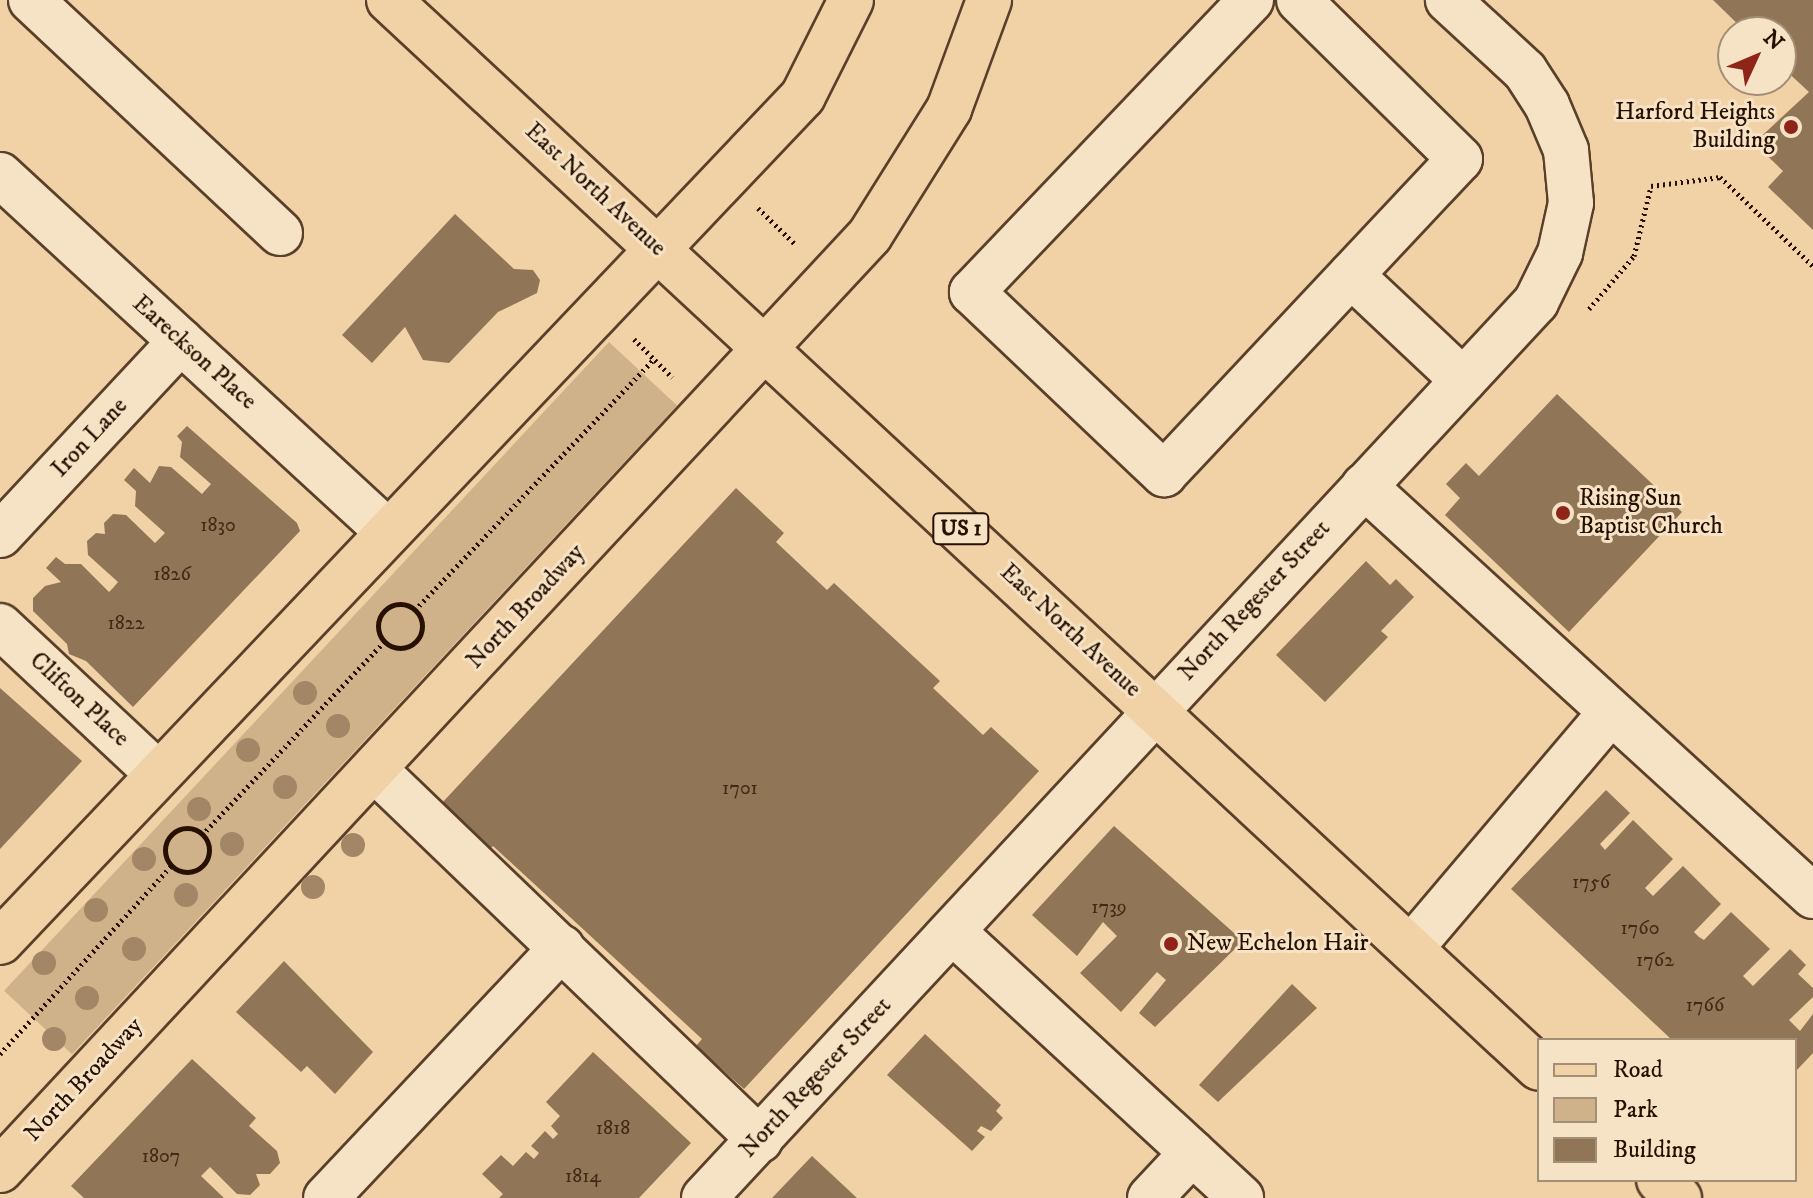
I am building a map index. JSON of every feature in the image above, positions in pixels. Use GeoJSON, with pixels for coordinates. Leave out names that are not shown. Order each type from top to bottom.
{"type":"FeatureCollection","features":[{"type":"Feature","properties":{"kind":"main road","name":"East North Avenue"},"geometry":{"type":"LineString","coordinates":[[389,0],[1537,1066]]}},
{"type":"Feature","properties":{"kind":"main road"},"geometry":{"type":"LineString","coordinates":[[0,942],[803,96],[851,0]]}},
{"type":"Feature","properties":{"kind":"main road","name":"North Broadway"},"geometry":{"type":"LineString","coordinates":[[0,1170],[768,349],[870,235],[949,109],[989,0]]}},
{"type":"Feature","properties":{"kind":"street"},"geometry":{"type":"LineString","coordinates":[[31,0],[280,233]]}},
{"type":"Feature","properties":{"kind":"street"},"geometry":{"type":"LineString","coordinates":[[1251,0],[972,292],[1164,474],[1460,159],[1299,0]]}},
{"type":"Feature","properties":{"kind":"street","name":"North Regester Street"},"geometry":{"type":"LineString","coordinates":[[704,1198],[953,932],[1153,709],[1536,302],[1560,253],[1571,203],[1566,150],[1547,105],[1525,71],[1448,0]]}},
{"type":"Feature","properties":{"kind":"street","name":"Eareckson Place"},"geometry":{"type":"LineString","coordinates":[[0,175],[387,531]]}},
{"type":"Feature","properties":{"kind":"street"},"geometry":{"type":"LineString","coordinates":[[1351,275],[1463,380]]}},
{"type":"Feature","properties":{"kind":"street","name":"Iron Lane"},"geometry":{"type":"LineString","coordinates":[[0,535],[181,341]]}},
{"type":"Feature","properties":{"kind":"street"},"geometry":{"type":"LineString","coordinates":[[1364,486],[1611,712],[1806,875]]}},
{"type":"Feature","properties":{"kind":"street","name":"Clifton Place"},"geometry":{"type":"LineString","coordinates":[[0,626],[158,774]]}},
{"type":"Feature","properties":{"kind":"street"},"geometry":{"type":"LineString","coordinates":[[1411,948],[1611,712]]}},
{"type":"Feature","properties":{"kind":"street"},"geometry":{"type":"LineString","coordinates":[[375,770],[760,1140]]}},
{"type":"Feature","properties":{"kind":"street"},"geometry":{"type":"LineString","coordinates":[[953,932],[1241,1198]]}},
{"type":"Feature","properties":{"kind":"street"},"geometry":{"type":"LineString","coordinates":[[326,1198],[562,948]]}},
{"type":"Feature","properties":{"kind":"street"},"geometry":{"type":"LineString","coordinates":[[1150,1198],[1192,1153]]}},
{"type":"Feature","properties":{"kind":"path"},"geometry":{"type":"LineString","coordinates":[[1584,314],[1634,256],[1651,186],[1720,177],[1813,266]]}},
{"type":"Feature","properties":{"kind":"path"},"geometry":{"type":"LineString","coordinates":[[757,208],[796,245]]}},
{"type":"Feature","properties":{"kind":"path"},"geometry":{"type":"LineString","coordinates":[[626,331],[681,386]]}},
{"type":"Feature","properties":{"kind":"path"},"geometry":{"type":"LineString","coordinates":[[415,610],[654,359]]}},
{"type":"Feature","properties":{"kind":"path"},"geometry":{"type":"LineString","coordinates":[[399,604],[415,610],[422,626],[416,641],[403,648],[385,641],[378,629],[385,610],[399,604]]}},
{"type":"Feature","properties":{"kind":"path"},"geometry":{"type":"LineString","coordinates":[[202,835],[385,641]]}},
{"type":"Feature","properties":{"kind":"path"},"geometry":{"type":"LineString","coordinates":[[181,829],[202,835],[209,847],[204,864],[189,872],[171,866],[165,853],[169,838],[181,829]]}},
{"type":"Feature","properties":{"kind":"path"},"geometry":{"type":"LineString","coordinates":[[0,1054],[171,866]]}},
{"type":"Feature","properties":{"kind":"green space"},"geometry":{"type":"Polygon","coordinates":[[[609,342],[677,405],[72,1054],[4,991],[609,342]]]}},
{"type":"Feature","properties":{"kind":"building","name":"Harford Heights Building"},"geometry":{"type":"Polygon","coordinates":[[[1713,0],[1813,0],[1813,230],[1768,187],[1783,171],[1754,143],[1809,92],[1797,81],[1797,16],[1730,16],[1713,0]]]}},
{"type":"Feature","properties":{"kind":"building"},"geometry":{"type":"Polygon","coordinates":[[[455,214],[514,269],[533,270],[540,280],[537,293],[498,312],[449,363],[423,360],[405,327],[372,363],[342,335],[455,214]]]}},
{"type":"Feature","properties":{"kind":"building","name":"Rising Sun Baptist Church"},"geometry":{"type":"Polygon","coordinates":[[[1557,394],[1682,512],[1569,632],[1445,515],[1460,498],[1446,484],[1466,463],[1479,476],[1557,394]]]}},
{"type":"Feature","properties":{"kind":"building"},"geometry":{"type":"Polygon","coordinates":[[[187,426],[297,523],[300,531],[133,707],[86,661],[69,654],[67,644],[33,611],[33,598],[45,586],[61,582],[46,568],[56,557],[65,564],[81,564],[109,592],[113,588],[118,582],[88,555],[87,541],[96,533],[105,534],[104,523],[113,514],[126,515],[155,543],[165,533],[135,506],[136,491],[124,480],[134,468],[150,483],[159,466],[171,467],[202,494],[211,484],[180,457],[182,442],[177,436],[187,426]]]}},
{"type":"Feature","properties":{"kind":"building"},"geometry":{"type":"Polygon","coordinates":[[[736,488],[784,533],[776,542],[827,590],[834,583],[940,681],[933,688],[983,735],[991,727],[1039,771],[744,1089],[696,1046],[702,1039],[493,846],[489,850],[441,804],[736,488]]]}},
{"type":"Feature","properties":{"kind":"building"},"geometry":{"type":"Polygon","coordinates":[[[1366,561],[1390,585],[1396,579],[1414,597],[1381,631],[1388,637],[1325,702],[1276,655],[1366,561]]]}},
{"type":"Feature","properties":{"kind":"building"},"geometry":{"type":"Polygon","coordinates":[[[0,688],[82,761],[0,849],[0,688]]]}},
{"type":"Feature","properties":{"kind":"building"},"geometry":{"type":"Polygon","coordinates":[[[1606,790],[1630,813],[1600,844],[1605,850],[1633,820],[1673,859],[1645,888],[1653,896],[1683,866],[1721,904],[1694,932],[1699,937],[1704,940],[1731,912],[1770,949],[1743,976],[1753,986],[1790,949],[1806,965],[1798,974],[1813,988],[1813,997],[1789,1020],[1800,1031],[1813,1014],[1813,1053],[1797,1070],[1797,1038],[1670,1038],[1511,889],[1606,790]]]}},
{"type":"Feature","properties":{"kind":"building"},"geometry":{"type":"Polygon","coordinates":[[[1114,826],[1243,941],[1155,1027],[1139,1013],[1166,980],[1157,972],[1121,1012],[1080,973],[1117,936],[1103,922],[1077,956],[1032,915],[1114,826]]]}},
{"type":"Feature","properties":{"kind":"building"},"geometry":{"type":"Polygon","coordinates":[[[284,961],[373,1052],[335,1094],[307,1066],[301,1072],[236,1012],[284,961]]]}},
{"type":"Feature","properties":{"kind":"building"},"geometry":{"type":"Polygon","coordinates":[[[1292,984],[1317,1008],[1218,1102],[1199,1085],[1292,984]]]}},
{"type":"Feature","properties":{"kind":"building"},"geometry":{"type":"Polygon","coordinates":[[[925,1034],[1001,1105],[996,1111],[1003,1118],[991,1131],[981,1126],[977,1131],[985,1137],[972,1151],[887,1075],[925,1034]]]}},
{"type":"Feature","properties":{"kind":"building"},"geometry":{"type":"Polygon","coordinates":[[[593,1052],[691,1143],[639,1198],[499,1198],[503,1194],[482,1174],[501,1155],[513,1166],[526,1152],[534,1159],[539,1153],[531,1146],[545,1131],[553,1139],[558,1134],[551,1126],[560,1116],[546,1102],[593,1052]]]}},
{"type":"Feature","properties":{"kind":"building"},"geometry":{"type":"Polygon","coordinates":[[[192,1059],[256,1118],[249,1126],[277,1151],[280,1163],[270,1174],[256,1174],[260,1185],[250,1195],[237,1194],[210,1167],[201,1176],[224,1198],[84,1198],[71,1186],[192,1059]]]}},
{"type":"Feature","properties":{"kind":"building"},"geometry":{"type":"Polygon","coordinates":[[[812,1156],[857,1198],[772,1198],[812,1156]]]}},
{"type":"Feature","properties":{"kind":"place","name":"Harford Heights Building"},"geometry":{"type":"Point","coordinates":[1791,127]}},
{"type":"Feature","properties":{"kind":"place","name":"Rising Sun Baptist Church"},"geometry":{"type":"Point","coordinates":[1563,513]}},
{"type":"Feature","properties":{"kind":"place","name":"New Echelon Hair"},"geometry":{"type":"Point","coordinates":[1171,944]}}]}
